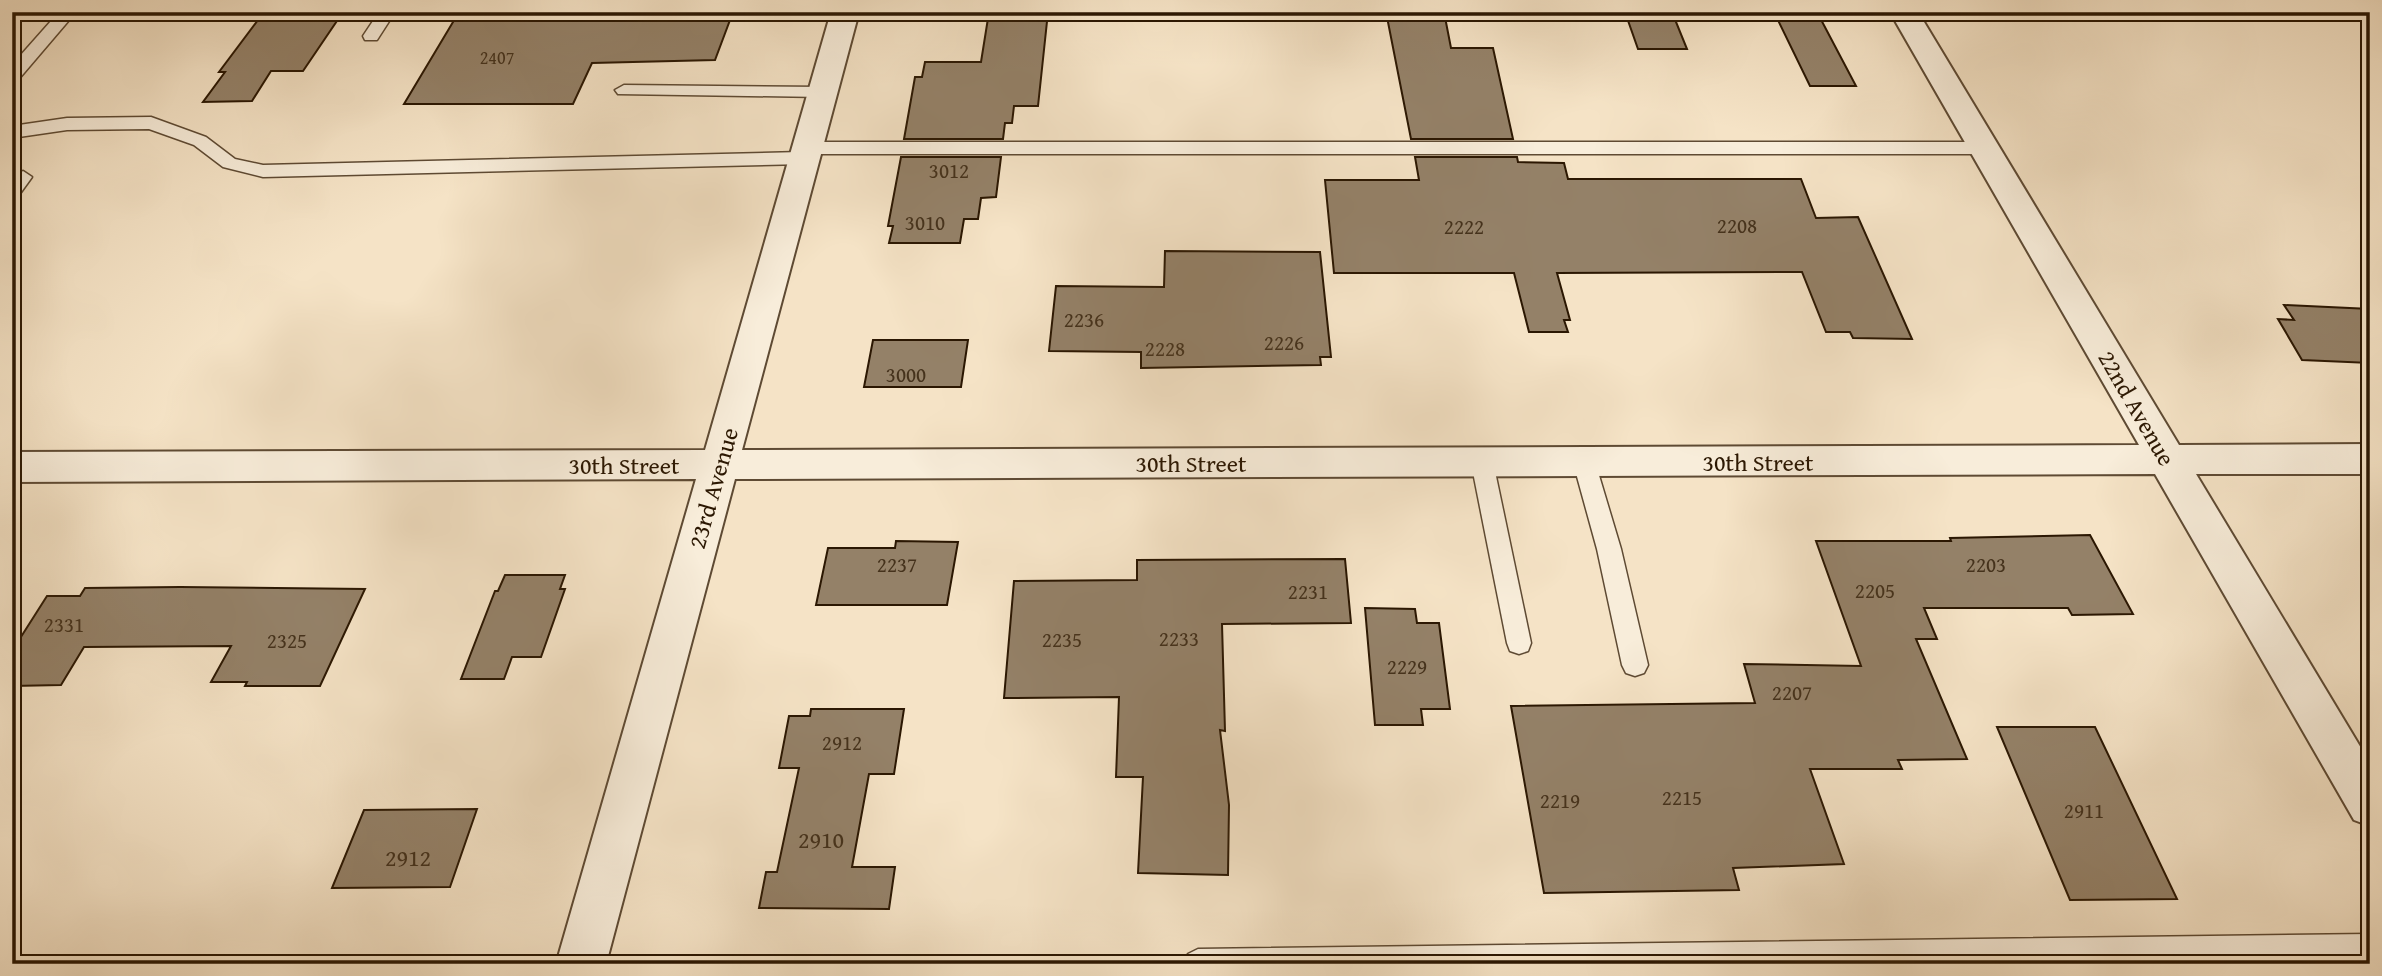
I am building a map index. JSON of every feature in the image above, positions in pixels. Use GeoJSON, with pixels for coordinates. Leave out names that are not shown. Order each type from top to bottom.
{"type":"FeatureCollection","features":[{"type":"Feature","properties":{"kind":"street","name":"23rd Avenue"},"geometry":{"type":"LineString","coordinates":[[581,964],[845,12]]}},
{"type":"Feature","properties":{"kind":"street","name":"22nd Avenue"},"geometry":{"type":"LineString","coordinates":[[1904,12],[2370,804]]}},
{"type":"Feature","properties":{"kind":"street","name":"30th Street"},"geometry":{"type":"LineString","coordinates":[[12,467],[2370,459]]}},
{"type":"Feature","properties":{"kind":"lane"},"geometry":{"type":"LineString","coordinates":[[12,76],[68,12]]}},
{"type":"Feature","properties":{"kind":"lane"},"geometry":{"type":"LineString","coordinates":[[371,36],[387,12]]}},
{"type":"Feature","properties":{"kind":"lane"},"geometry":{"type":"LineString","coordinates":[[624,90],[823,92]]}},
{"type":"Feature","properties":{"kind":"lane"},"geometry":{"type":"LineString","coordinates":[[12,132],[67,124],[151,123],[200,141],[229,163],[263,171],[806,153],[1984,148]]}},
{"type":"Feature","properties":{"kind":"lane"},"geometry":{"type":"LineString","coordinates":[[1482,462],[1518,643]]}},
{"type":"Feature","properties":{"kind":"lane"},"geometry":{"type":"LineString","coordinates":[[1584,462],[1609,549],[1635,665]]}},
{"type":"Feature","properties":{"kind":"lane"},"geometry":{"type":"LineString","coordinates":[[1198,964],[2370,948]]}},
{"type":"Feature","properties":{"kind":"building"},"geometry":{"type":"Polygon","coordinates":[[[264,12],[343,12],[303,71],[271,71],[252,101],[203,102],[225,72],[219,72],[264,12]]]}},
{"type":"Feature","properties":{"kind":"building"},"geometry":{"type":"Polygon","coordinates":[[[459,12],[733,12],[715,60],[592,63],[573,104],[404,104],[459,12]]]}},
{"type":"Feature","properties":{"kind":"building"},"geometry":{"type":"Polygon","coordinates":[[[989,12],[1048,12],[1038,106],[1014,106],[1012,123],[1005,123],[1003,139],[904,139],[915,77],[922,77],[925,62],[981,62],[989,12]]]}},
{"type":"Feature","properties":{"kind":"building"},"geometry":{"type":"Polygon","coordinates":[[[1386,12],[1444,12],[1451,48],[1493,48],[1513,139],[1411,139],[1386,12]]]}},
{"type":"Feature","properties":{"kind":"building"},"geometry":{"type":"Polygon","coordinates":[[[1625,12],[1672,12],[1687,49],[1638,49],[1625,12]]]}},
{"type":"Feature","properties":{"kind":"building"},"geometry":{"type":"Polygon","coordinates":[[[1774,12],[1817,12],[1856,86],[1810,86],[1774,12]]]}},
{"type":"Feature","properties":{"kind":"building"},"geometry":{"type":"Polygon","coordinates":[[[901,157],[1001,157],[996,197],[981,198],[978,219],[964,219],[960,243],[889,243],[893,226],[888,226],[901,157]]]}},
{"type":"Feature","properties":{"kind":"building"},"geometry":{"type":"Polygon","coordinates":[[[1415,157],[1517,157],[1518,162],[1564,163],[1568,179],[1801,179],[1816,218],[1858,217],[1912,339],[1853,338],[1850,332],[1826,332],[1802,272],[1557,273],[1570,320],[1564,320],[1568,332],[1529,332],[1514,273],[1334,273],[1325,180],[1419,180],[1415,157]]]}},
{"type":"Feature","properties":{"kind":"building"},"geometry":{"type":"Polygon","coordinates":[[[1165,251],[1320,252],[1331,357],[1320,357],[1321,365],[1141,368],[1141,352],[1049,351],[1056,286],[1164,287],[1165,251]]]}},
{"type":"Feature","properties":{"kind":"building"},"geometry":{"type":"Polygon","coordinates":[[[2284,305],[2370,309],[2370,363],[2302,360],[2278,319],[2294,320],[2284,305]]]}},
{"type":"Feature","properties":{"kind":"building"},"geometry":{"type":"Polygon","coordinates":[[[873,340],[968,340],[961,387],[864,387],[873,340]]]}},
{"type":"Feature","properties":{"kind":"building"},"geometry":{"type":"Polygon","coordinates":[[[2090,535],[2133,614],[2072,615],[2068,608],[1924,608],[1937,639],[1916,639],[1967,759],[1898,760],[1902,769],[1810,769],[1844,864],[1733,868],[1739,890],[1544,893],[1511,706],[1755,703],[1744,664],[1861,666],[1816,541],[1951,541],[1950,538],[2090,535]]]}},
{"type":"Feature","properties":{"kind":"building"},"geometry":{"type":"Polygon","coordinates":[[[896,541],[958,542],[947,605],[816,605],[828,548],[895,548],[896,541]]]}},
{"type":"Feature","properties":{"kind":"building"},"geometry":{"type":"Polygon","coordinates":[[[1345,559],[1351,623],[1222,624],[1225,731],[1220,730],[1229,805],[1228,875],[1138,873],[1143,777],[1116,777],[1119,697],[1004,698],[1014,581],[1137,580],[1137,560],[1345,559]]]}},
{"type":"Feature","properties":{"kind":"building"},"geometry":{"type":"Polygon","coordinates":[[[505,575],[565,575],[560,589],[565,589],[541,657],[512,657],[504,679],[461,679],[495,591],[498,591],[505,575]]]}},
{"type":"Feature","properties":{"kind":"building"},"geometry":{"type":"Polygon","coordinates":[[[85,588],[365,589],[320,686],[245,686],[247,682],[211,682],[231,646],[84,647],[61,685],[12,686],[12,651],[47,596],[80,596],[85,588]]]}},
{"type":"Feature","properties":{"kind":"building"},"geometry":{"type":"Polygon","coordinates":[[[1365,608],[1415,609],[1417,623],[1439,623],[1450,709],[1421,709],[1423,725],[1375,725],[1365,608]]]}},
{"type":"Feature","properties":{"kind":"building"},"geometry":{"type":"Polygon","coordinates":[[[811,709],[904,709],[894,774],[869,774],[852,867],[895,867],[889,909],[759,908],[766,872],[777,872],[799,768],[779,768],[789,716],[810,716],[811,709]]]}},
{"type":"Feature","properties":{"kind":"building"},"geometry":{"type":"Polygon","coordinates":[[[1997,727],[2095,727],[2177,899],[2070,900],[1997,727]]]}},
{"type":"Feature","properties":{"kind":"building"},"geometry":{"type":"Polygon","coordinates":[[[477,809],[450,887],[332,888],[364,810],[477,809]]]}}]}
